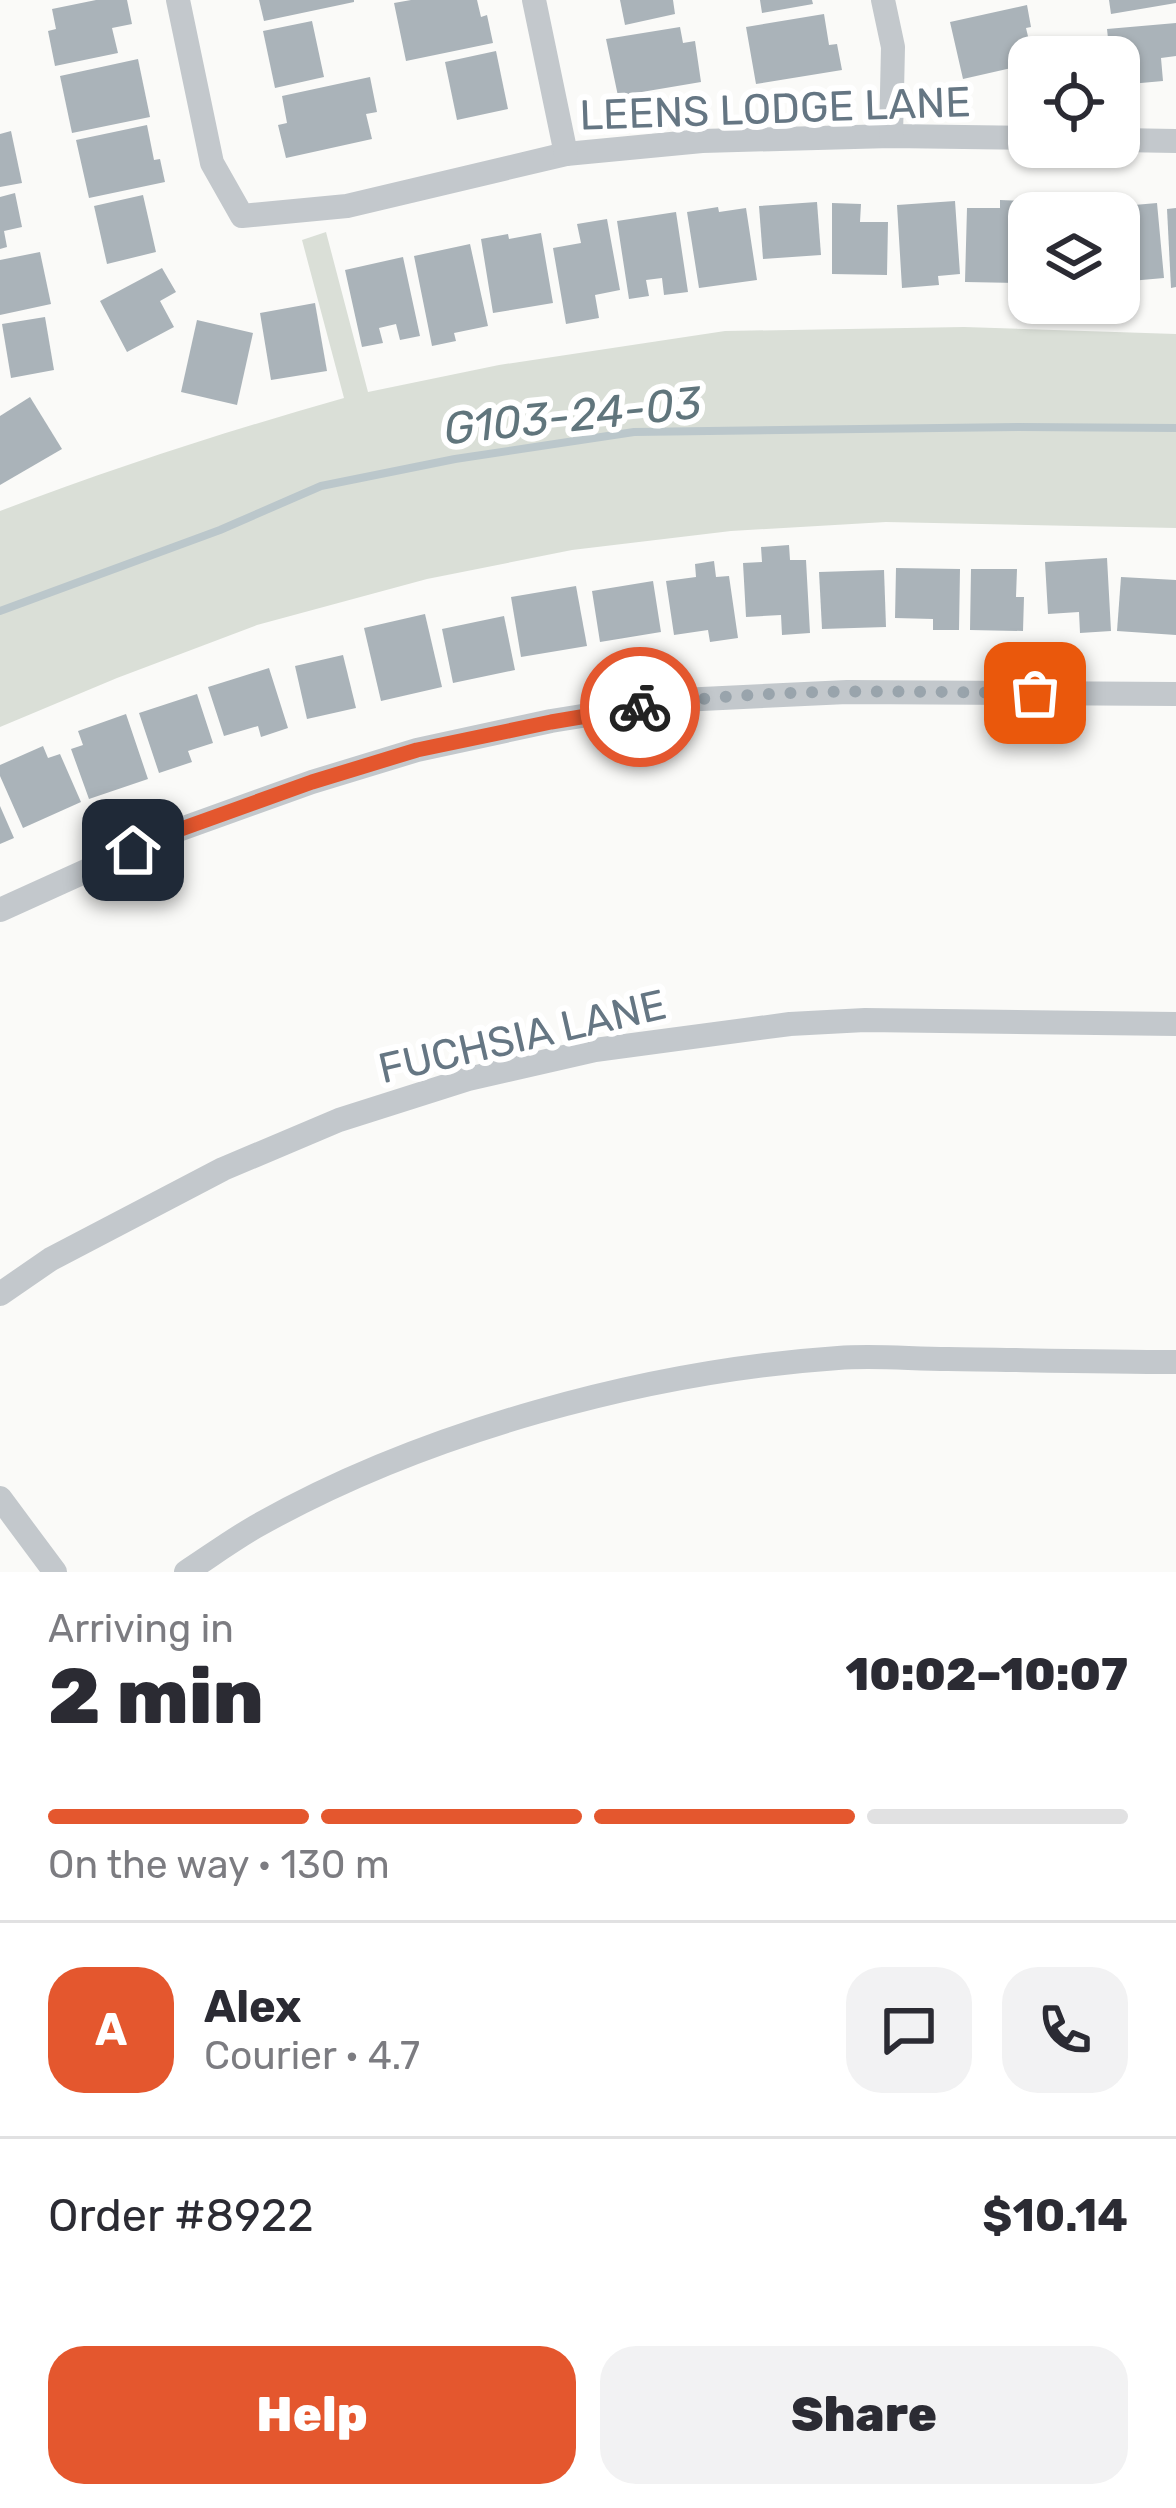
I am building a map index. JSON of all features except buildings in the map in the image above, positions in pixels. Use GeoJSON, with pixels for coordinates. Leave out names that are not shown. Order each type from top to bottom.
{"type":"FeatureCollection","features":[{"type":"Feature","properties":{"kind":"street","name":"LEENS LODGE LANE"},"geometry":{"type":"LineString","coordinates":[[178,0],[212,163],[242,216],[346,206],[566,154],[702,141],[1008,138]]}},
{"type":"Feature","properties":{"kind":"street"},"geometry":{"type":"LineString","coordinates":[[534,0],[566,154]]}},
{"type":"Feature","properties":{"kind":"street"},"geometry":{"type":"LineString","coordinates":[[883,0],[893,47],[891,136]]}},
{"type":"Feature","properties":{"kind":"street"},"geometry":{"type":"LineString","coordinates":[[1140,140],[1176,140]]}},
{"type":"Feature","properties":{"kind":"street"},"geometry":{"type":"LineString","coordinates":[[0,910],[170,833],[312,782],[417,750],[551,722],[681,700],[847,692],[1176,694]]}},
{"type":"Feature","properties":{"kind":"street","name":"FUCHSIA LANE"},"geometry":{"type":"LineString","coordinates":[[0,1294],[51,1259],[223,1169],[339,1120],[468,1079],[595,1050],[790,1024],[865,1019],[1176,1024]]}},
{"type":"Feature","properties":{"kind":"street"},"geometry":{"type":"LineString","coordinates":[[186,1572],[256,1527],[412,1455],[510,1420],[632,1388],[842,1358],[1176,1362]]}},
{"type":"Feature","properties":{"kind":"street"},"geometry":{"type":"LineString","coordinates":[[0,1498],[56,1572]]}},
{"type":"Feature","properties":{"kind":"shaded area"},"geometry":{"type":"Polygon","coordinates":[[[326,232],[368,392],[499,365],[725,331],[964,327],[1176,334],[1176,528],[886,522],[731,531],[572,550],[427,579],[257,625],[0,727],[0,511],[170,451],[344,398],[302,240],[326,232]]]}},
{"type":"Feature","properties":{"kind":"waterway","name":"G103-24-03"},"geometry":{"type":"LineString","coordinates":[[0,611],[220,530],[321,486],[455,459],[634,432],[1176,428]]}},
{"type":"Feature","properties":{"kind":"way so far"},"geometry":{"type":"LineString","coordinates":[[640,707],[681,700],[847,692],[1035,693]]}},
{"type":"Feature","properties":{"kind":"route"},"geometry":{"type":"LineString","coordinates":[[133,850],[312,782],[417,750],[640,707]]}}]}
